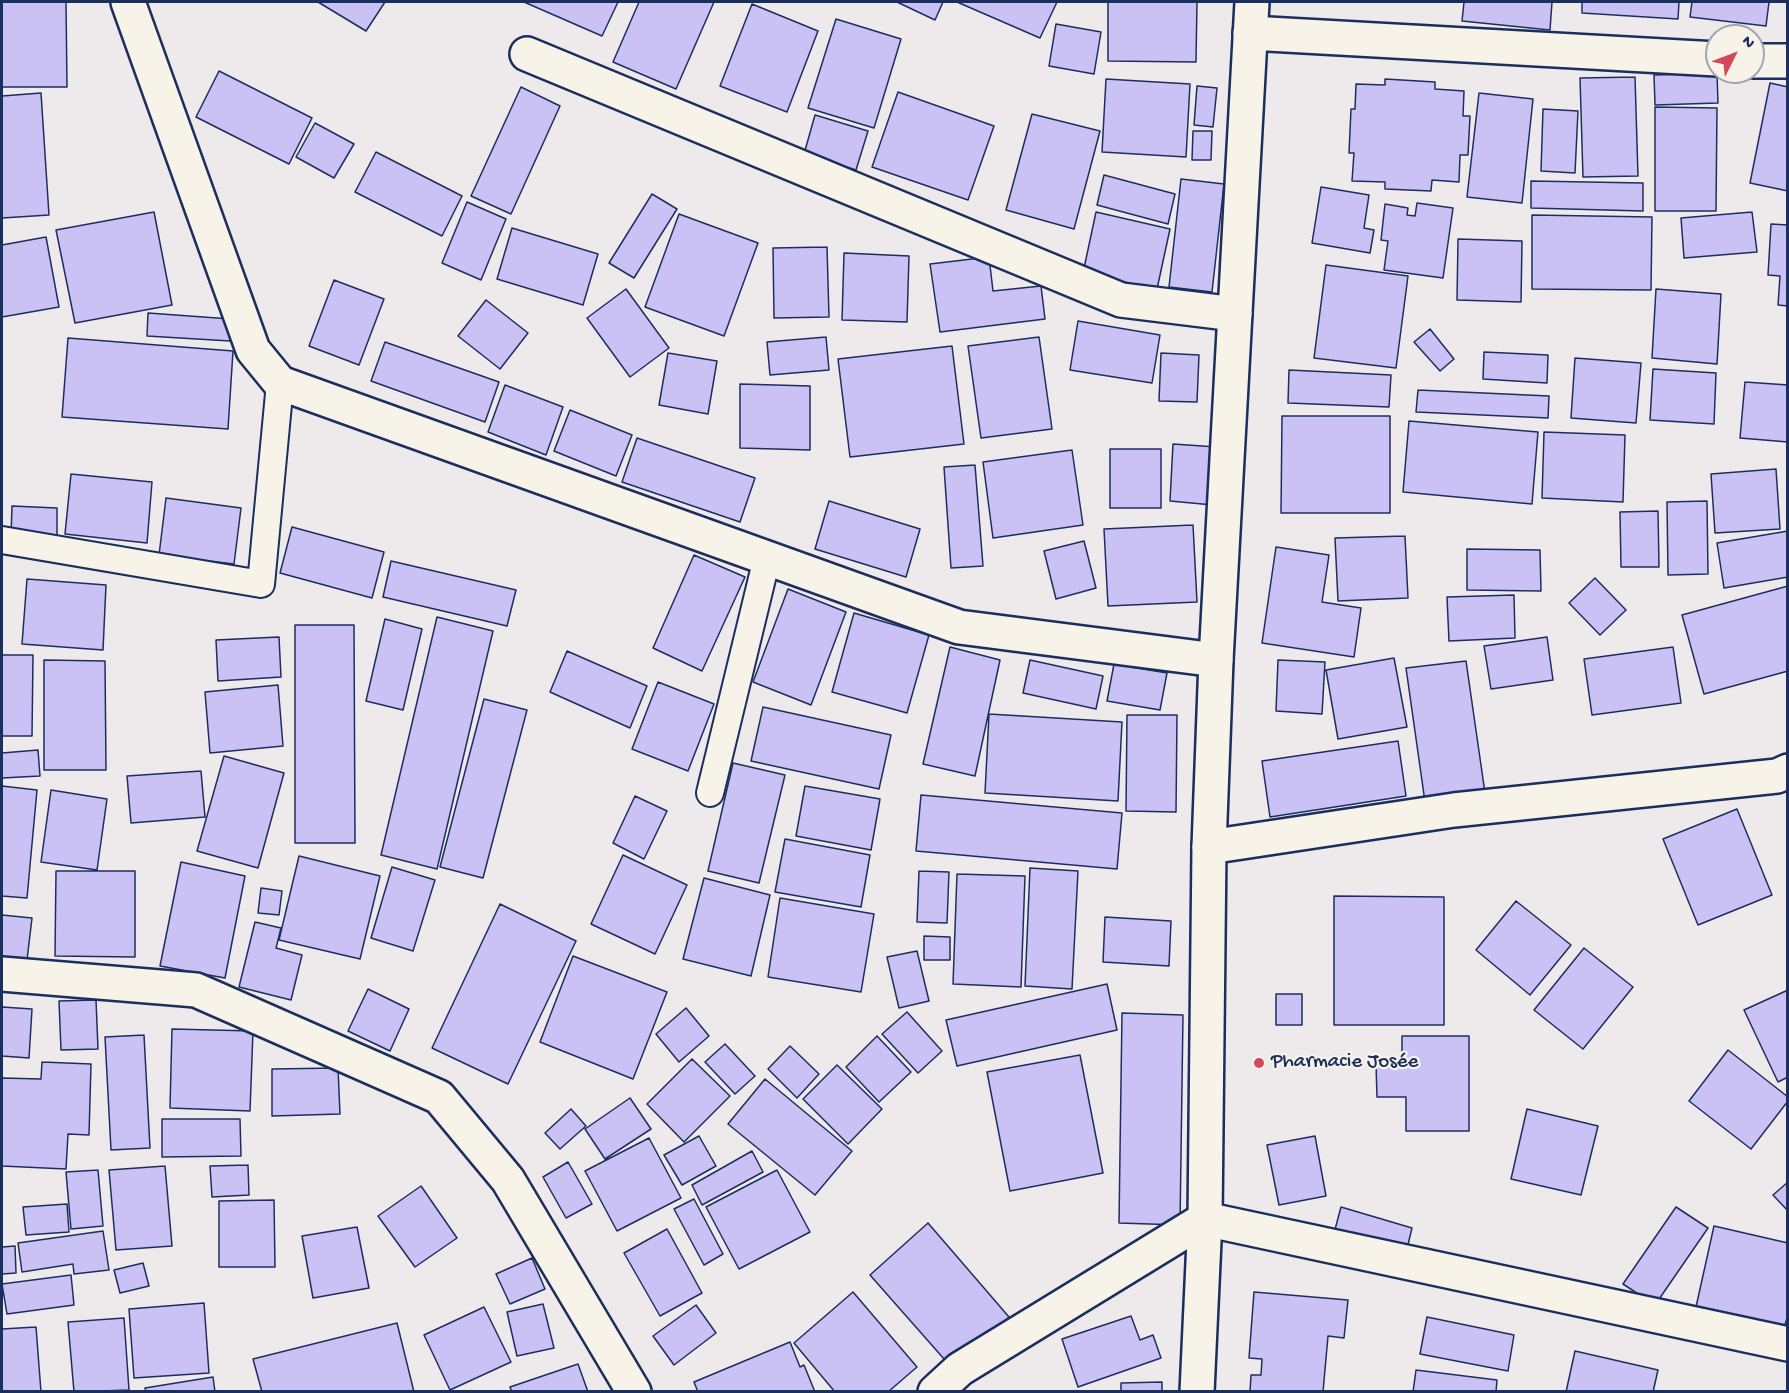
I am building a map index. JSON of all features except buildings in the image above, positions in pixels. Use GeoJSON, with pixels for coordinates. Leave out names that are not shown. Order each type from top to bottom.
{"type":"FeatureCollection","features":[{"type":"Feature","properties":{"kind":"street"},"geometry":{"type":"LineString","coordinates":[[128,2],[253,350],[280,383],[959,627],[1216,660]]}},
{"type":"Feature","properties":{"kind":"street"},"geometry":{"type":"LineString","coordinates":[[1197,1392],[1205,1219],[1209,847],[1216,660],[1251,17],[1705,58]]}},
{"type":"Feature","properties":{"kind":"street"},"geometry":{"type":"LineString","coordinates":[[527,54],[1121,300],[1234,314]]}},
{"type":"Feature","properties":{"kind":"street"},"geometry":{"type":"LineString","coordinates":[[1765,61],[1788,62]]}},
{"type":"Feature","properties":{"kind":"street"},"geometry":{"type":"LineString","coordinates":[[1209,847],[1454,810],[1777,776],[1788,771]]}},
{"type":"Feature","properties":{"kind":"street"},"geometry":{"type":"LineString","coordinates":[[2,974],[196,990],[439,1097],[507,1180],[634,1392]]}},
{"type":"Feature","properties":{"kind":"street"},"geometry":{"type":"LineString","coordinates":[[935,1392],[960,1369],[1205,1219],[1788,1344]]}},
{"type":"Feature","properties":{"kind":"lane"},"geometry":{"type":"LineString","coordinates":[[2,540],[261,584],[280,383]]}},
{"type":"Feature","properties":{"kind":"lane"},"geometry":{"type":"LineString","coordinates":[[710,793],[767,558]]}},
{"type":"Feature","properties":{"kind":"place","name":"Pharmacie Josée"},"geometry":{"type":"Point","coordinates":[1259,1063]}}]}
